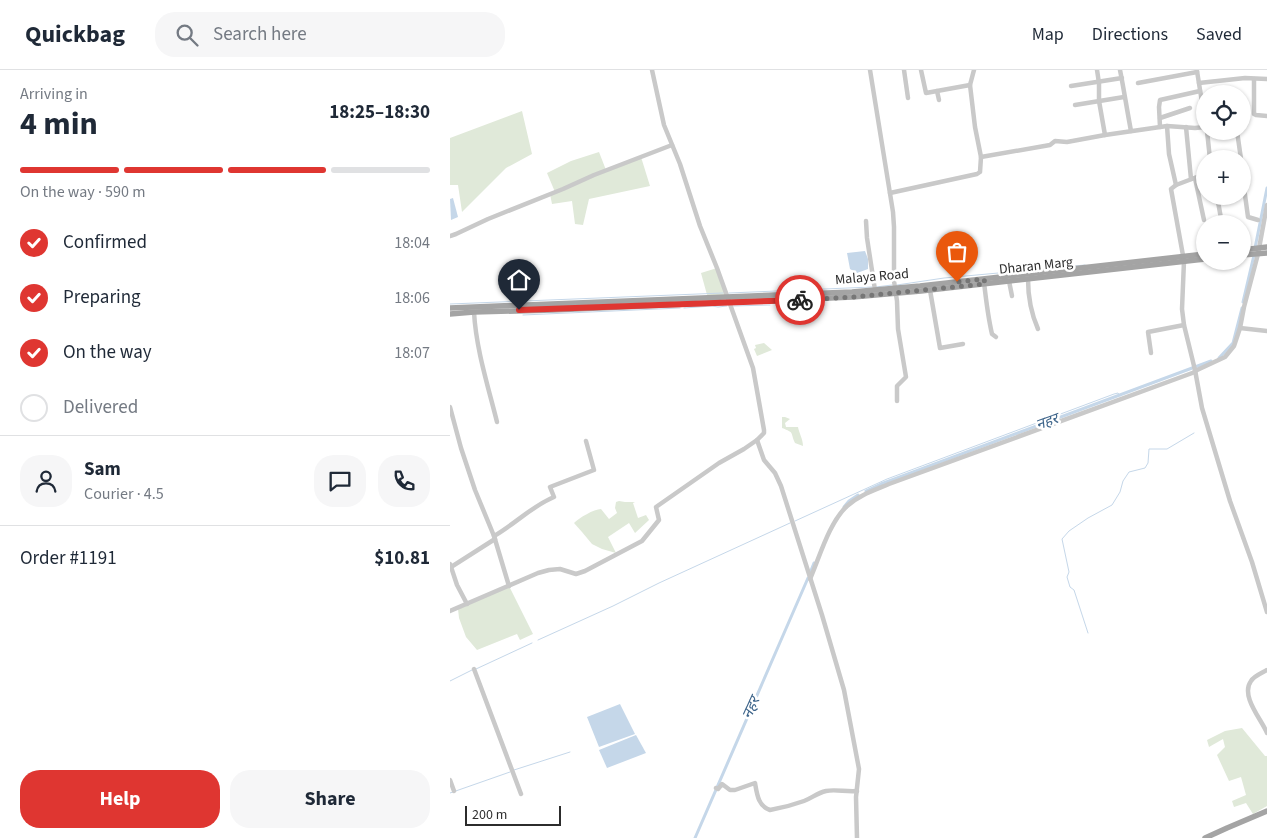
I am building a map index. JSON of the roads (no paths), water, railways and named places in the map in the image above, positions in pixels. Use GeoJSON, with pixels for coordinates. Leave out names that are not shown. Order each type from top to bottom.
{"type":"FeatureCollection","features":[{"type":"Feature","properties":{"kind":"main road"},"geometry":{"type":"LineString","coordinates":[[1251,253],[1267,247]]}},
{"type":"Feature","properties":{"kind":"main road"},"geometry":{"type":"LineString","coordinates":[[1251,251],[1267,253]]}},
{"type":"Feature","properties":{"kind":"main road","name":"Malaya Road"},"geometry":{"type":"LineString","coordinates":[[842,295],[875,290],[895,291],[1196,256]]}},
{"type":"Feature","properties":{"kind":"main road","name":"Dharan Marg"},"geometry":{"type":"LineString","coordinates":[[450,313],[547,310],[650,303],[930,290],[984,281],[1009,281],[1183,259],[1196,259]]}},
{"type":"Feature","properties":{"kind":"main road"},"geometry":{"type":"LineString","coordinates":[[450,308],[650,303]]}},
{"type":"Feature","properties":{"kind":"main road"},"geometry":{"type":"LineString","coordinates":[[1209,837],[1267,811]]}},
{"type":"Feature","properties":{"kind":"street"},"geometry":{"type":"LineString","coordinates":[[450,611],[538,573],[560,569],[576,574],[585,571],[642,541],[659,520],[656,507],[718,463],[744,449],[764,433],[753,368],[664,125],[652,70]]}},
{"type":"Feature","properties":{"kind":"street"},"geometry":{"type":"LineString","coordinates":[[870,70],[894,227],[894,280],[898,329],[906,377],[897,386],[897,400]]}},
{"type":"Feature","properties":{"kind":"street"},"geometry":{"type":"LineString","coordinates":[[904,70],[908,98]]}},
{"type":"Feature","properties":{"kind":"street"},"geometry":{"type":"LineString","coordinates":[[921,70],[926,93],[970,85]]}},
{"type":"Feature","properties":{"kind":"street"},"geometry":{"type":"LineString","coordinates":[[890,194],[980,172],[981,157],[970,85],[974,70]]}},
{"type":"Feature","properties":{"kind":"street"},"geometry":{"type":"LineString","coordinates":[[1096,70],[1105,135]]}},
{"type":"Feature","properties":{"kind":"street"},"geometry":{"type":"LineString","coordinates":[[1120,70],[1131,131]]}},
{"type":"Feature","properties":{"kind":"street"},"geometry":{"type":"LineString","coordinates":[[1138,83],[1197,71],[1199,83],[1245,78],[1267,79]]}},
{"type":"Feature","properties":{"kind":"street"},"geometry":{"type":"LineString","coordinates":[[1071,86],[1122,78]]}},
{"type":"Feature","properties":{"kind":"street"},"geometry":{"type":"LineString","coordinates":[[1254,79],[1254,114],[1267,116]]}},
{"type":"Feature","properties":{"kind":"street"},"geometry":{"type":"LineString","coordinates":[[937,91],[939,100]]}},
{"type":"Feature","properties":{"kind":"street"},"geometry":{"type":"LineString","coordinates":[[1160,127],[1160,100],[1196,92]]}},
{"type":"Feature","properties":{"kind":"street"},"geometry":{"type":"LineString","coordinates":[[1075,105],[1124,97]]}},
{"type":"Feature","properties":{"kind":"street"},"geometry":{"type":"LineString","coordinates":[[1160,118],[1190,108]]}},
{"type":"Feature","properties":{"kind":"street"},"geometry":{"type":"LineString","coordinates":[[981,157],[1050,145],[1055,142],[1067,142],[1167,126],[1196,127]]}},
{"type":"Feature","properties":{"kind":"street"},"geometry":{"type":"LineString","coordinates":[[1167,126],[1169,154],[1176,185]]}},
{"type":"Feature","properties":{"kind":"street"},"geometry":{"type":"LineString","coordinates":[[1186,128],[1193,178],[1203,215]]}},
{"type":"Feature","properties":{"kind":"street"},"geometry":{"type":"LineString","coordinates":[[450,236],[594,175],[672,145]]}},
{"type":"Feature","properties":{"kind":"street"},"geometry":{"type":"LineString","coordinates":[[1196,177],[1171,189],[1183,259],[1182,309],[1184,326],[1202,408],[1223,479],[1267,612]]}},
{"type":"Feature","properties":{"kind":"street"},"geometry":{"type":"LineString","coordinates":[[1246,205],[1248,217],[1258,220]]}},
{"type":"Feature","properties":{"kind":"street"},"geometry":{"type":"LineString","coordinates":[[810,579],[836,520],[847,506],[858,498],[889,484],[1225,358],[1234,346],[1240,328],[1267,205]]}},
{"type":"Feature","properties":{"kind":"street"},"geometry":{"type":"LineString","coordinates":[[866,221],[875,290]]}},
{"type":"Feature","properties":{"kind":"street"},"geometry":{"type":"LineString","coordinates":[[1028,279],[1028,293],[1038,329]]}},
{"type":"Feature","properties":{"kind":"street"},"geometry":{"type":"LineString","coordinates":[[984,281],[992,334],[996,337]]}},
{"type":"Feature","properties":{"kind":"street"},"geometry":{"type":"LineString","coordinates":[[1009,281],[1012,296]]}},
{"type":"Feature","properties":{"kind":"street"},"geometry":{"type":"LineString","coordinates":[[930,290],[940,348],[963,344]]}},
{"type":"Feature","properties":{"kind":"street"},"geometry":{"type":"LineString","coordinates":[[474,312],[482,367],[497,422]]}},
{"type":"Feature","properties":{"kind":"street"},"geometry":{"type":"LineString","coordinates":[[1151,353],[1148,332],[1184,326]]}},
{"type":"Feature","properties":{"kind":"street"},"geometry":{"type":"LineString","coordinates":[[1240,328],[1267,331]]}},
{"type":"Feature","properties":{"kind":"street"},"geometry":{"type":"LineString","coordinates":[[450,407],[461,448],[494,537],[509,586]]}},
{"type":"Feature","properties":{"kind":"street"},"geometry":{"type":"LineString","coordinates":[[756,440],[764,460],[775,473],[781,486],[844,690],[859,768],[857,838]]}},
{"type":"Feature","properties":{"kind":"street"},"geometry":{"type":"LineString","coordinates":[[467,604],[457,585],[451,566],[508,528],[538,505],[554,497],[550,487],[594,470],[586,441]]}},
{"type":"Feature","properties":{"kind":"street"},"geometry":{"type":"LineString","coordinates":[[474,669],[521,794]]}},
{"type":"Feature","properties":{"kind":"street"},"geometry":{"type":"LineString","coordinates":[[1267,670],[1254,678],[1249,686],[1252,706],[1267,733]]}},
{"type":"Feature","properties":{"kind":"street"},"geometry":{"type":"LineString","coordinates":[[450,780],[454,791]]}},
{"type":"Feature","properties":{"kind":"street"},"geometry":{"type":"LineString","coordinates":[[717,788],[722,784],[730,790],[735,790],[754,783],[759,801],[765,808],[770,810],[805,801],[824,791],[850,792],[857,790]]}},
{"type":"Feature","properties":{"kind":"water"},"geometry":{"type":"Polygon","coordinates":[[[453,198],[458,217],[451,220],[450,199],[453,198]]]}},
{"type":"Feature","properties":{"kind":"water"},"geometry":{"type":"Polygon","coordinates":[[[865,251],[868,259],[868,269],[857,273],[850,269],[847,253],[865,251]]]}},
{"type":"Feature","properties":{"kind":"water"},"geometry":{"type":"Polygon","coordinates":[[[620,704],[635,734],[599,747],[587,717],[620,704]]]}},
{"type":"Feature","properties":{"kind":"water"},"geometry":{"type":"Polygon","coordinates":[[[636,735],[646,753],[607,768],[599,750],[636,735]]]}},
{"type":"Feature","properties":{"kind":"waterway","name":"नहर"},"geometry":{"type":"LineString","coordinates":[[1255,248],[1267,188]]}},
{"type":"Feature","properties":{"kind":"waterway","name":"नहर"},"geometry":{"type":"LineString","coordinates":[[1243,302],[1254,255]]}},
{"type":"Feature","properties":{"kind":"waterway"},"geometry":{"type":"LineString","coordinates":[[897,285],[944,278],[1085,265]]}},
{"type":"Feature","properties":{"kind":"waterway"},"geometry":{"type":"LineString","coordinates":[[876,287],[892,285]]}},
{"type":"Feature","properties":{"kind":"waterway"},"geometry":{"type":"LineString","coordinates":[[729,293],[872,287]]}},
{"type":"Feature","properties":{"kind":"waterway"},"geometry":{"type":"LineString","coordinates":[[450,304],[723,293]]}},
{"type":"Feature","properties":{"kind":"waterway"},"geometry":{"type":"LineString","coordinates":[[733,306],[770,305]]}},
{"type":"Feature","properties":{"kind":"waterway"},"geometry":{"type":"LineString","coordinates":[[684,308],[727,306]]}},
{"type":"Feature","properties":{"kind":"waterway"},"geometry":{"type":"LineString","coordinates":[[523,315],[680,308]]}},
{"type":"Feature","properties":{"kind":"waterway","name":"नहर"},"geometry":{"type":"LineString","coordinates":[[1219,358],[1233,343],[1242,308]]}},
{"type":"Feature","properties":{"kind":"waterway","name":"नहर"},"geometry":{"type":"LineString","coordinates":[[866,491],[1211,361]]}},
{"type":"Feature","properties":{"kind":"waterway","name":"नहर"},"geometry":{"type":"LineString","coordinates":[[795,521],[887,479],[1114,394],[1118,393],[1120,396]]}},
{"type":"Feature","properties":{"kind":"waterway"},"geometry":{"type":"LineString","coordinates":[[1088,633],[1074,590],[1070,587],[1067,577],[1069,572],[1062,539],[1069,531],[1088,518],[1112,505],[1129,472],[1145,468],[1148,463],[1149,449],[1167,449],[1194,433]]}},
{"type":"Feature","properties":{"kind":"waterway","name":"नहर"},"geometry":{"type":"LineString","coordinates":[[844,507],[858,495]]}},
{"type":"Feature","properties":{"kind":"waterway"},"geometry":{"type":"LineString","coordinates":[[538,640],[790,523]]}},
{"type":"Feature","properties":{"kind":"waterway","name":"नहर"},"geometry":{"type":"LineString","coordinates":[[810,573],[814,563]]}},
{"type":"Feature","properties":{"kind":"waterway","name":"नहर"},"geometry":{"type":"LineString","coordinates":[[695,838],[808,578]]}},
{"type":"Feature","properties":{"kind":"waterway"},"geometry":{"type":"LineString","coordinates":[[476,669],[532,643]]}},
{"type":"Feature","properties":{"kind":"waterway"},"geometry":{"type":"LineString","coordinates":[[450,681],[472,670]]}},
{"type":"Feature","properties":{"kind":"waterway"},"geometry":{"type":"LineString","coordinates":[[514,770],[570,752]]}},
{"type":"Feature","properties":{"kind":"waterway"},"geometry":{"type":"LineString","coordinates":[[450,793],[510,772]]}}]}
